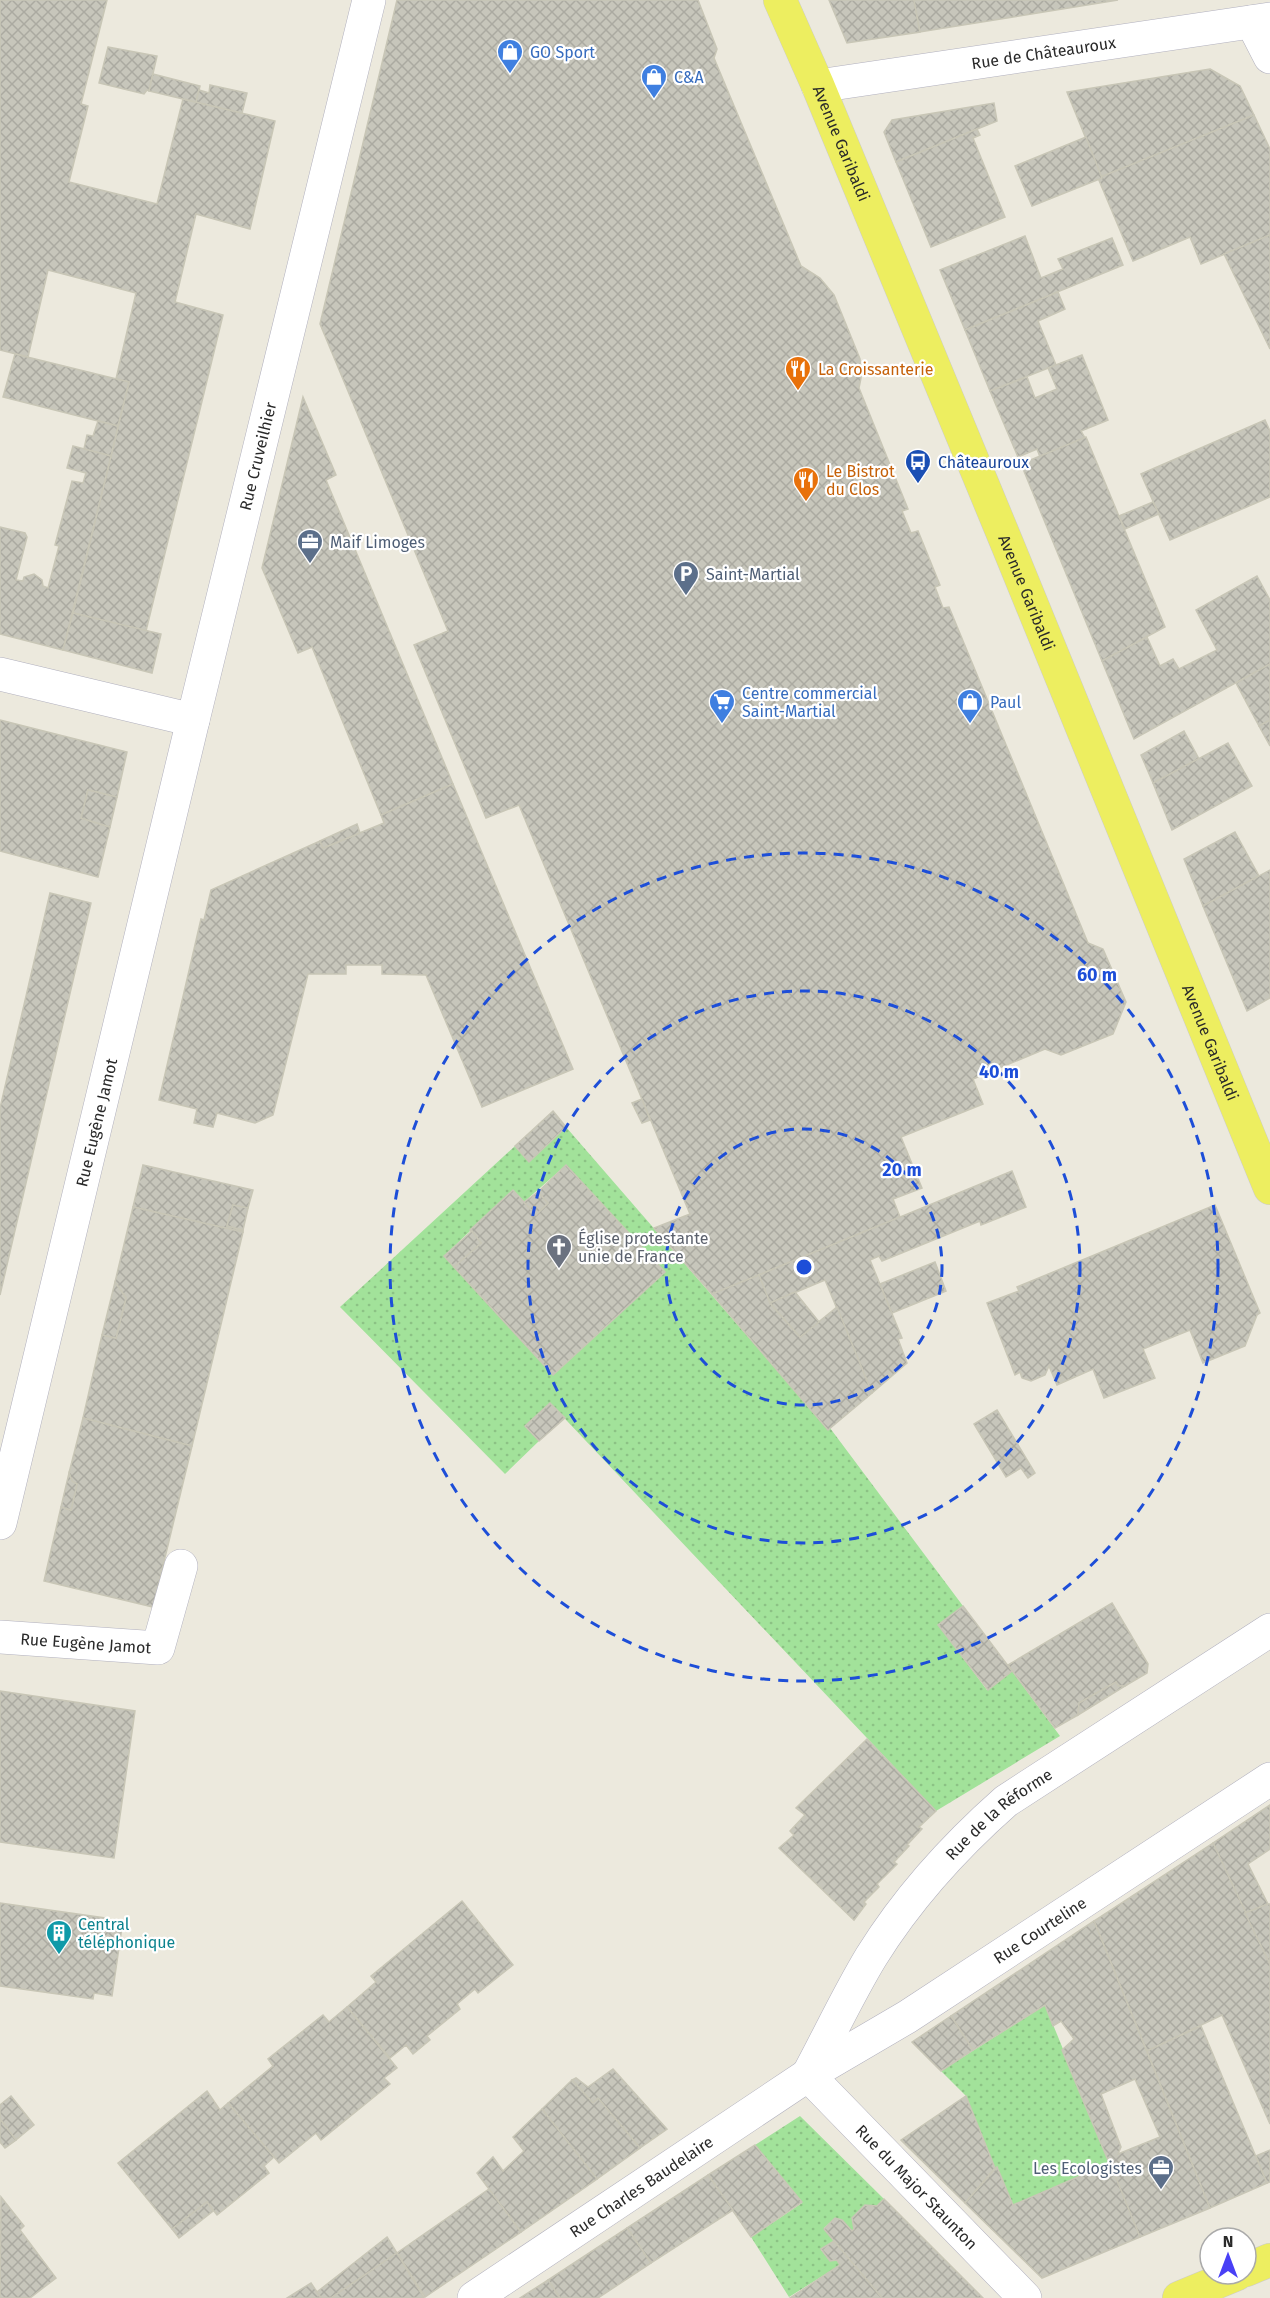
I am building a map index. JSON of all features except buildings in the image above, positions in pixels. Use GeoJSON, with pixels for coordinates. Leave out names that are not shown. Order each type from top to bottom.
{"type":"FeatureCollection","features":[{"type":"Feature","properties":{"kind":"main road","name":"Avenue Garibaldi"},"geometry":{"type":"LineString","coordinates":[[780,0],[818,86],[1270,1188]]}},
{"type":"Feature","properties":{"kind":"main road"},"geometry":{"type":"LineString","coordinates":[[1179,2298],[1208,2286]]}},
{"type":"Feature","properties":{"kind":"street","name":"Rue Cruveilhier"},"geometry":{"type":"LineString","coordinates":[[193,720],[369,0]]}},
{"type":"Feature","properties":{"kind":"street"},"geometry":{"type":"LineString","coordinates":[[1261,21],[1270,57]]}},
{"type":"Feature","properties":{"kind":"street","name":"Rue de Châteauroux"},"geometry":{"type":"LineString","coordinates":[[818,86],[1261,21]]}},
{"type":"Feature","properties":{"kind":"street"},"geometry":{"type":"LineString","coordinates":[[0,674],[193,720]]}},
{"type":"Feature","properties":{"kind":"street","name":"Rue Eugène Jamot"},"geometry":{"type":"LineString","coordinates":[[0,1523],[193,720]]}},
{"type":"Feature","properties":{"kind":"street","name":"Rue Eugène Jamot"},"geometry":{"type":"LineString","coordinates":[[0,1636],[158,1648],[181,1566]]}},
{"type":"Feature","properties":{"kind":"street","name":"Rue de la Réforme"},"geometry":{"type":"LineString","coordinates":[[808,2075],[872,1956],[947,1857],[988,1817],[1006,1801],[1270,1630]]}},
{"type":"Feature","properties":{"kind":"street","name":"Rue Courteline"},"geometry":{"type":"LineString","coordinates":[[808,2075],[907,2017],[1270,1779]]}},
{"type":"Feature","properties":{"kind":"street","name":"Rue Charles Baudelaire"},"geometry":{"type":"LineString","coordinates":[[474,2298],[808,2075]]}},
{"type":"Feature","properties":{"kind":"street","name":"Rue du Major Staunton"},"geometry":{"type":"LineString","coordinates":[[808,2075],[1025,2298]]}},
{"type":"Feature","properties":{"kind":"green space"},"geometry":{"type":"Polygon","coordinates":[[[566,1127],[828,1429],[830,1428],[963,1606],[939,1626],[987,1690],[1012,1671],[1060,1736],[936,1811],[550,1403],[525,1426],[539,1441],[505,1474],[340,1307],[515,1146],[529,1161],[566,1127]],[[566,1165],[524,1202],[513,1190],[444,1256],[553,1375],[664,1272],[566,1165]]]}},
{"type":"Feature","properties":{"kind":"green space"},"geometry":{"type":"Polygon","coordinates":[[[1045,2005],[1110,2164],[1013,2205],[995,2168],[966,2096],[941,2071],[1045,2005]]]}},
{"type":"Feature","properties":{"kind":"green space"},"geometry":{"type":"Polygon","coordinates":[[[800,2116],[884,2199],[877,2206],[865,2205],[852,2218],[854,2229],[852,2231],[842,2220],[835,2218],[824,2228],[834,2241],[821,2250],[830,2261],[837,2260],[840,2265],[789,2297],[751,2237],[802,2203],[755,2145],[800,2116]]]}},
{"type":"Feature","properties":{"kind":"place","name":"GO Sport"},"geometry":{"type":"Point","coordinates":[510,75]}},
{"type":"Feature","properties":{"kind":"place","name":"C&A"},"geometry":{"type":"Point","coordinates":[654,100]}},
{"type":"Feature","properties":{"kind":"place","name":"La Croissanterie"},"geometry":{"type":"Point","coordinates":[798,392]}},
{"type":"Feature","properties":{"kind":"place","name":"Châteauroux"},"geometry":{"type":"Point","coordinates":[918,485]}},
{"type":"Feature","properties":{"kind":"place","name":"Le Bistrot du Clos"},"geometry":{"type":"Point","coordinates":[806,503]}},
{"type":"Feature","properties":{"kind":"place","name":"Maif Limoges"},"geometry":{"type":"Point","coordinates":[310,565]}},
{"type":"Feature","properties":{"kind":"place","name":"Saint-Martial"},"geometry":{"type":"Point","coordinates":[686,597]}},
{"type":"Feature","properties":{"kind":"place","name":"Centre commercial Saint-Martial"},"geometry":{"type":"Point","coordinates":[722,725]}},
{"type":"Feature","properties":{"kind":"place","name":"Paul"},"geometry":{"type":"Point","coordinates":[970,725]}},
{"type":"Feature","properties":{"kind":"place","name":"Église protestante unie de France"},"geometry":{"type":"Point","coordinates":[559,1270]}},
{"type":"Feature","properties":{"kind":"place","name":"Central téléphonique"},"geometry":{"type":"Point","coordinates":[59,1956]}},
{"type":"Feature","properties":{"kind":"place","name":"Les Ecologistes"},"geometry":{"type":"Point","coordinates":[1161,2191]}}]}
